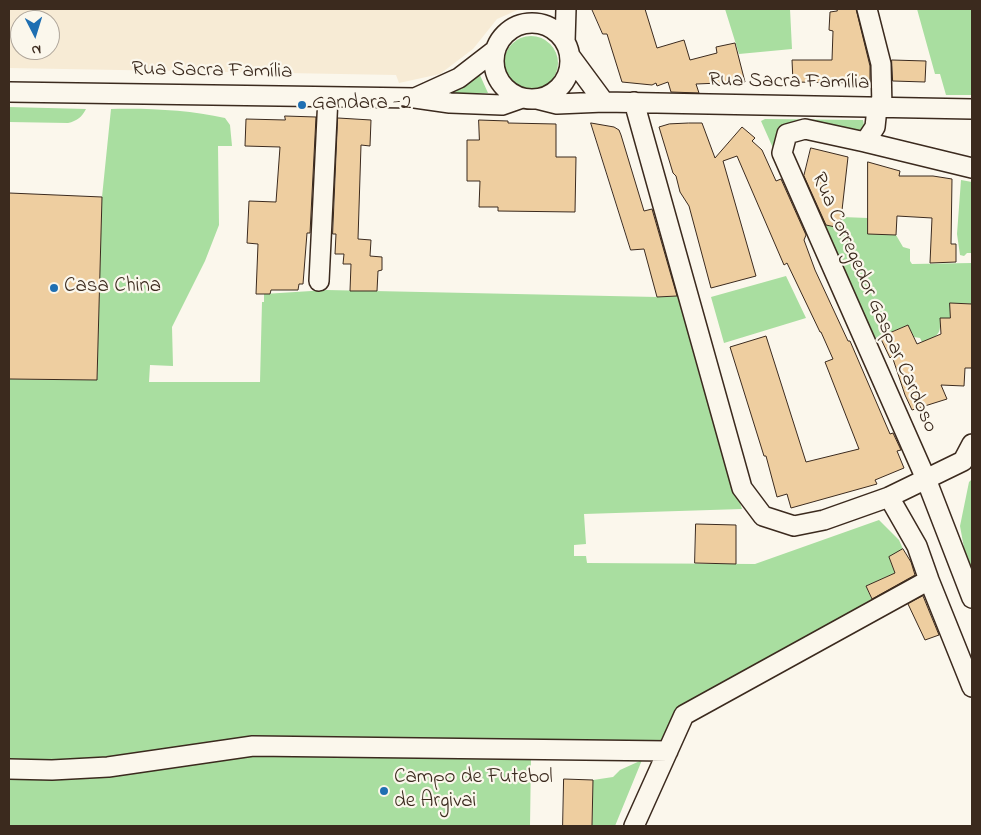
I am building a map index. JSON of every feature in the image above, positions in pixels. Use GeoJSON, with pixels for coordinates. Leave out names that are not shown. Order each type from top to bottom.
{"type":"FeatureCollection","features":[{"type":"Feature","properties":{"kind":"street"},"geometry":{"type":"LineString","coordinates":[[566,9],[567,49],[570,68],[562,84],[548,96],[529,99],[511,93],[502,85],[496,75],[493,63],[494,51],[500,40],[509,30],[520,24],[533,22],[546,25],[557,32],[567,49],[604,102]]}},
{"type":"Feature","properties":{"kind":"street"},"geometry":{"type":"LineString","coordinates":[[867,9],[881,64],[880,108],[875,128],[865,142],[972,168]]}},
{"type":"Feature","properties":{"kind":"street","name":"Rua Sacra Família"},"geometry":{"type":"LineString","coordinates":[[415,98],[459,78],[494,51]]}},
{"type":"Feature","properties":{"kind":"street","name":"Rua Sacra Família"},"geometry":{"type":"LineString","coordinates":[[9,92],[415,98],[450,104],[502,105],[529,99],[557,104],[634,102],[972,109]]}},
{"type":"Feature","properties":{"kind":"street"},"geometry":{"type":"LineString","coordinates":[[319,281],[328,97]]}},
{"type":"Feature","properties":{"kind":"street"},"geometry":{"type":"LineString","coordinates":[[634,102],[742,488],[762,516],[794,526],[824,520],[889,497],[963,461],[972,444]]}},
{"type":"Feature","properties":{"kind":"street","name":"Rua Corregedor Gaspar Cardoso"},"geometry":{"type":"LineString","coordinates":[[865,142],[805,129],[787,134],[782,153],[926,479],[972,598]]}},
{"type":"Feature","properties":{"kind":"street"},"geometry":{"type":"LineString","coordinates":[[889,497],[917,546],[928,580],[972,687]]}},
{"type":"Feature","properties":{"kind":"street"},"geometry":{"type":"LineString","coordinates":[[634,826],[684,715],[928,580]]}},
{"type":"Feature","properties":{"kind":"street"},"geometry":{"type":"LineString","coordinates":[[9,770],[108,767],[253,746],[668,751]]}},
{"type":"Feature","properties":{"kind":"shaded area"},"geometry":{"type":"Polygon","coordinates":[[[9,9],[520,9],[497,19],[473,49],[440,74],[399,83],[396,75],[9,68],[9,9]]]}},
{"type":"Feature","properties":{"kind":"green space"},"geometry":{"type":"Polygon","coordinates":[[[725,9],[790,9],[792,49],[739,54],[725,9]]]}},
{"type":"Feature","properties":{"kind":"green space"},"geometry":{"type":"Polygon","coordinates":[[[917,9],[972,9],[972,95],[946,95],[940,74],[935,74],[917,9]]]}},
{"type":"Feature","properties":{"kind":"green space"},"geometry":{"type":"Polygon","coordinates":[[[531,36],[541,38],[550,44],[556,53],[558,63],[556,73],[550,82],[541,88],[531,90],[521,88],[512,82],[506,73],[504,63],[506,53],[512,44],[521,38],[531,36]]]}},
{"type":"Feature","properties":{"kind":"green space"},"geometry":{"type":"Polygon","coordinates":[[[479,73],[488,93],[453,94],[455,90],[479,73]]]}},
{"type":"Feature","properties":{"kind":"green space"},"geometry":{"type":"Polygon","coordinates":[[[9,107],[86,109],[79,118],[68,123],[9,122],[9,107]]]}},
{"type":"Feature","properties":{"kind":"green space"},"geometry":{"type":"Polygon","coordinates":[[[111,109],[183,111],[225,118],[230,125],[232,146],[218,146],[219,225],[205,261],[172,327],[173,366],[150,365],[149,382],[260,382],[262,302],[264,302],[264,294],[327,290],[678,296],[700,378],[742,509],[584,514],[586,544],[574,545],[574,556],[586,556],[587,563],[755,564],[879,520],[899,540],[903,549],[889,557],[895,573],[866,586],[873,603],[690,703],[661,744],[531,756],[530,826],[9,826],[9,379],[97,380],[102,197],[111,109]]]}},
{"type":"Feature","properties":{"kind":"green space"},"geometry":{"type":"Polygon","coordinates":[[[765,119],[863,120],[864,125],[868,125],[865,132],[830,128],[773,148],[761,121],[765,119]]]}},
{"type":"Feature","properties":{"kind":"green space"},"geometry":{"type":"Polygon","coordinates":[[[961,180],[972,182],[972,253],[967,253],[964,256],[960,255],[957,234],[961,180]]]}},
{"type":"Feature","properties":{"kind":"green space"},"geometry":{"type":"Polygon","coordinates":[[[820,208],[832,226],[840,227],[842,217],[868,218],[868,233],[896,235],[903,247],[910,249],[910,261],[912,264],[972,263],[972,304],[950,303],[950,318],[940,319],[940,329],[937,335],[922,342],[920,338],[914,337],[908,325],[874,339],[817,215],[820,208]]]}},
{"type":"Feature","properties":{"kind":"green space"},"geometry":{"type":"Polygon","coordinates":[[[786,276],[806,318],[724,343],[711,297],[786,276]]]}},
{"type":"Feature","properties":{"kind":"green space"},"geometry":{"type":"Polygon","coordinates":[[[972,479],[972,574],[966,559],[960,526],[969,482],[972,479]]]}},
{"type":"Feature","properties":{"kind":"green space"},"geometry":{"type":"Polygon","coordinates":[[[642,760],[615,826],[592,826],[593,780],[613,777],[620,770],[642,760]]]}},
{"type":"Feature","properties":{"kind":"building"},"geometry":{"type":"Polygon","coordinates":[[[592,9],[645,9],[657,48],[684,40],[690,60],[717,53],[716,47],[735,43],[745,82],[696,84],[699,93],[671,92],[668,82],[657,86],[656,83],[652,85],[622,82],[607,34],[603,34],[592,9]]]}},
{"type":"Feature","properties":{"kind":"building"},"geometry":{"type":"Polygon","coordinates":[[[837,9],[856,9],[870,66],[870,87],[858,87],[858,83],[793,82],[792,60],[832,60],[833,31],[829,30],[830,12],[837,11],[837,9]]]}},
{"type":"Feature","properties":{"kind":"building"},"geometry":{"type":"Polygon","coordinates":[[[892,60],[926,61],[925,82],[893,81],[892,60]]]}},
{"type":"Feature","properties":{"kind":"building"},"geometry":{"type":"Polygon","coordinates":[[[285,116],[316,117],[310,233],[307,233],[303,284],[299,284],[298,290],[271,290],[270,294],[256,294],[258,244],[247,243],[249,201],[276,202],[280,147],[245,146],[246,119],[285,120],[285,116]]]}},
{"type":"Feature","properties":{"kind":"building"},"geometry":{"type":"Polygon","coordinates":[[[338,118],[371,120],[370,146],[361,145],[358,239],[371,240],[370,256],[382,257],[382,270],[378,271],[377,291],[350,291],[351,264],[343,264],[344,254],[335,254],[336,234],[333,234],[338,118]]]}},
{"type":"Feature","properties":{"kind":"building"},"geometry":{"type":"Polygon","coordinates":[[[479,120],[556,124],[556,157],[576,157],[575,212],[498,211],[498,207],[479,207],[480,181],[467,181],[467,140],[479,140],[479,120]]]}},
{"type":"Feature","properties":{"kind":"building"},"geometry":{"type":"Polygon","coordinates":[[[591,123],[614,127],[619,130],[644,211],[652,209],[677,296],[657,297],[644,249],[631,250],[591,123]]]}},
{"type":"Feature","properties":{"kind":"building"},"geometry":{"type":"Polygon","coordinates":[[[702,123],[715,158],[742,127],[755,138],[752,141],[762,150],[776,181],[781,179],[806,235],[804,240],[815,270],[848,341],[850,341],[890,434],[893,433],[901,450],[897,451],[904,468],[875,480],[877,484],[791,508],[787,494],[777,497],[766,456],[764,456],[730,347],[766,336],[806,462],[859,449],[825,362],[833,359],[787,263],[784,265],[737,156],[723,161],[756,276],[711,288],[689,206],[680,192],[659,127],[669,124],[702,123]]]}},
{"type":"Feature","properties":{"kind":"building"},"geometry":{"type":"Polygon","coordinates":[[[811,148],[848,157],[840,228],[826,225],[804,176],[811,148]]]}},
{"type":"Feature","properties":{"kind":"building"},"geometry":{"type":"Polygon","coordinates":[[[868,162],[900,171],[899,176],[933,176],[952,179],[951,244],[956,244],[956,262],[930,263],[932,218],[897,216],[896,235],[868,234],[868,162]]]}},
{"type":"Feature","properties":{"kind":"building","name":"Casa China"},"geometry":{"type":"Polygon","coordinates":[[[9,193],[102,197],[97,380],[9,379],[9,193]]]}},
{"type":"Feature","properties":{"kind":"building"},"geometry":{"type":"Polygon","coordinates":[[[950,303],[972,304],[972,368],[965,368],[964,386],[941,385],[947,399],[912,410],[892,356],[890,358],[880,337],[908,325],[917,344],[941,334],[940,318],[950,318],[950,303]]]}},
{"type":"Feature","properties":{"kind":"building"},"geometry":{"type":"Polygon","coordinates":[[[696,524],[736,525],[736,564],[695,563],[696,524]]]}},
{"type":"Feature","properties":{"kind":"building"},"geometry":{"type":"Polygon","coordinates":[[[903,549],[911,562],[915,575],[872,599],[866,586],[895,573],[889,557],[903,549]]]}},
{"type":"Feature","properties":{"kind":"building"},"geometry":{"type":"Polygon","coordinates":[[[923,596],[939,635],[925,640],[908,604],[923,596]]]}},
{"type":"Feature","properties":{"kind":"building"},"geometry":{"type":"Polygon","coordinates":[[[564,779],[593,780],[592,826],[563,826],[564,779]]]}},
{"type":"Feature","properties":{"kind":"place","name":"Gandara -2"},"geometry":{"type":"Point","coordinates":[302,105]}},
{"type":"Feature","properties":{"kind":"place","name":"Casa China"},"geometry":{"type":"Point","coordinates":[54,288]}},
{"type":"Feature","properties":{"kind":"place","name":"Campo de Futebol de Argivai"},"geometry":{"type":"Point","coordinates":[384,791]}}]}
